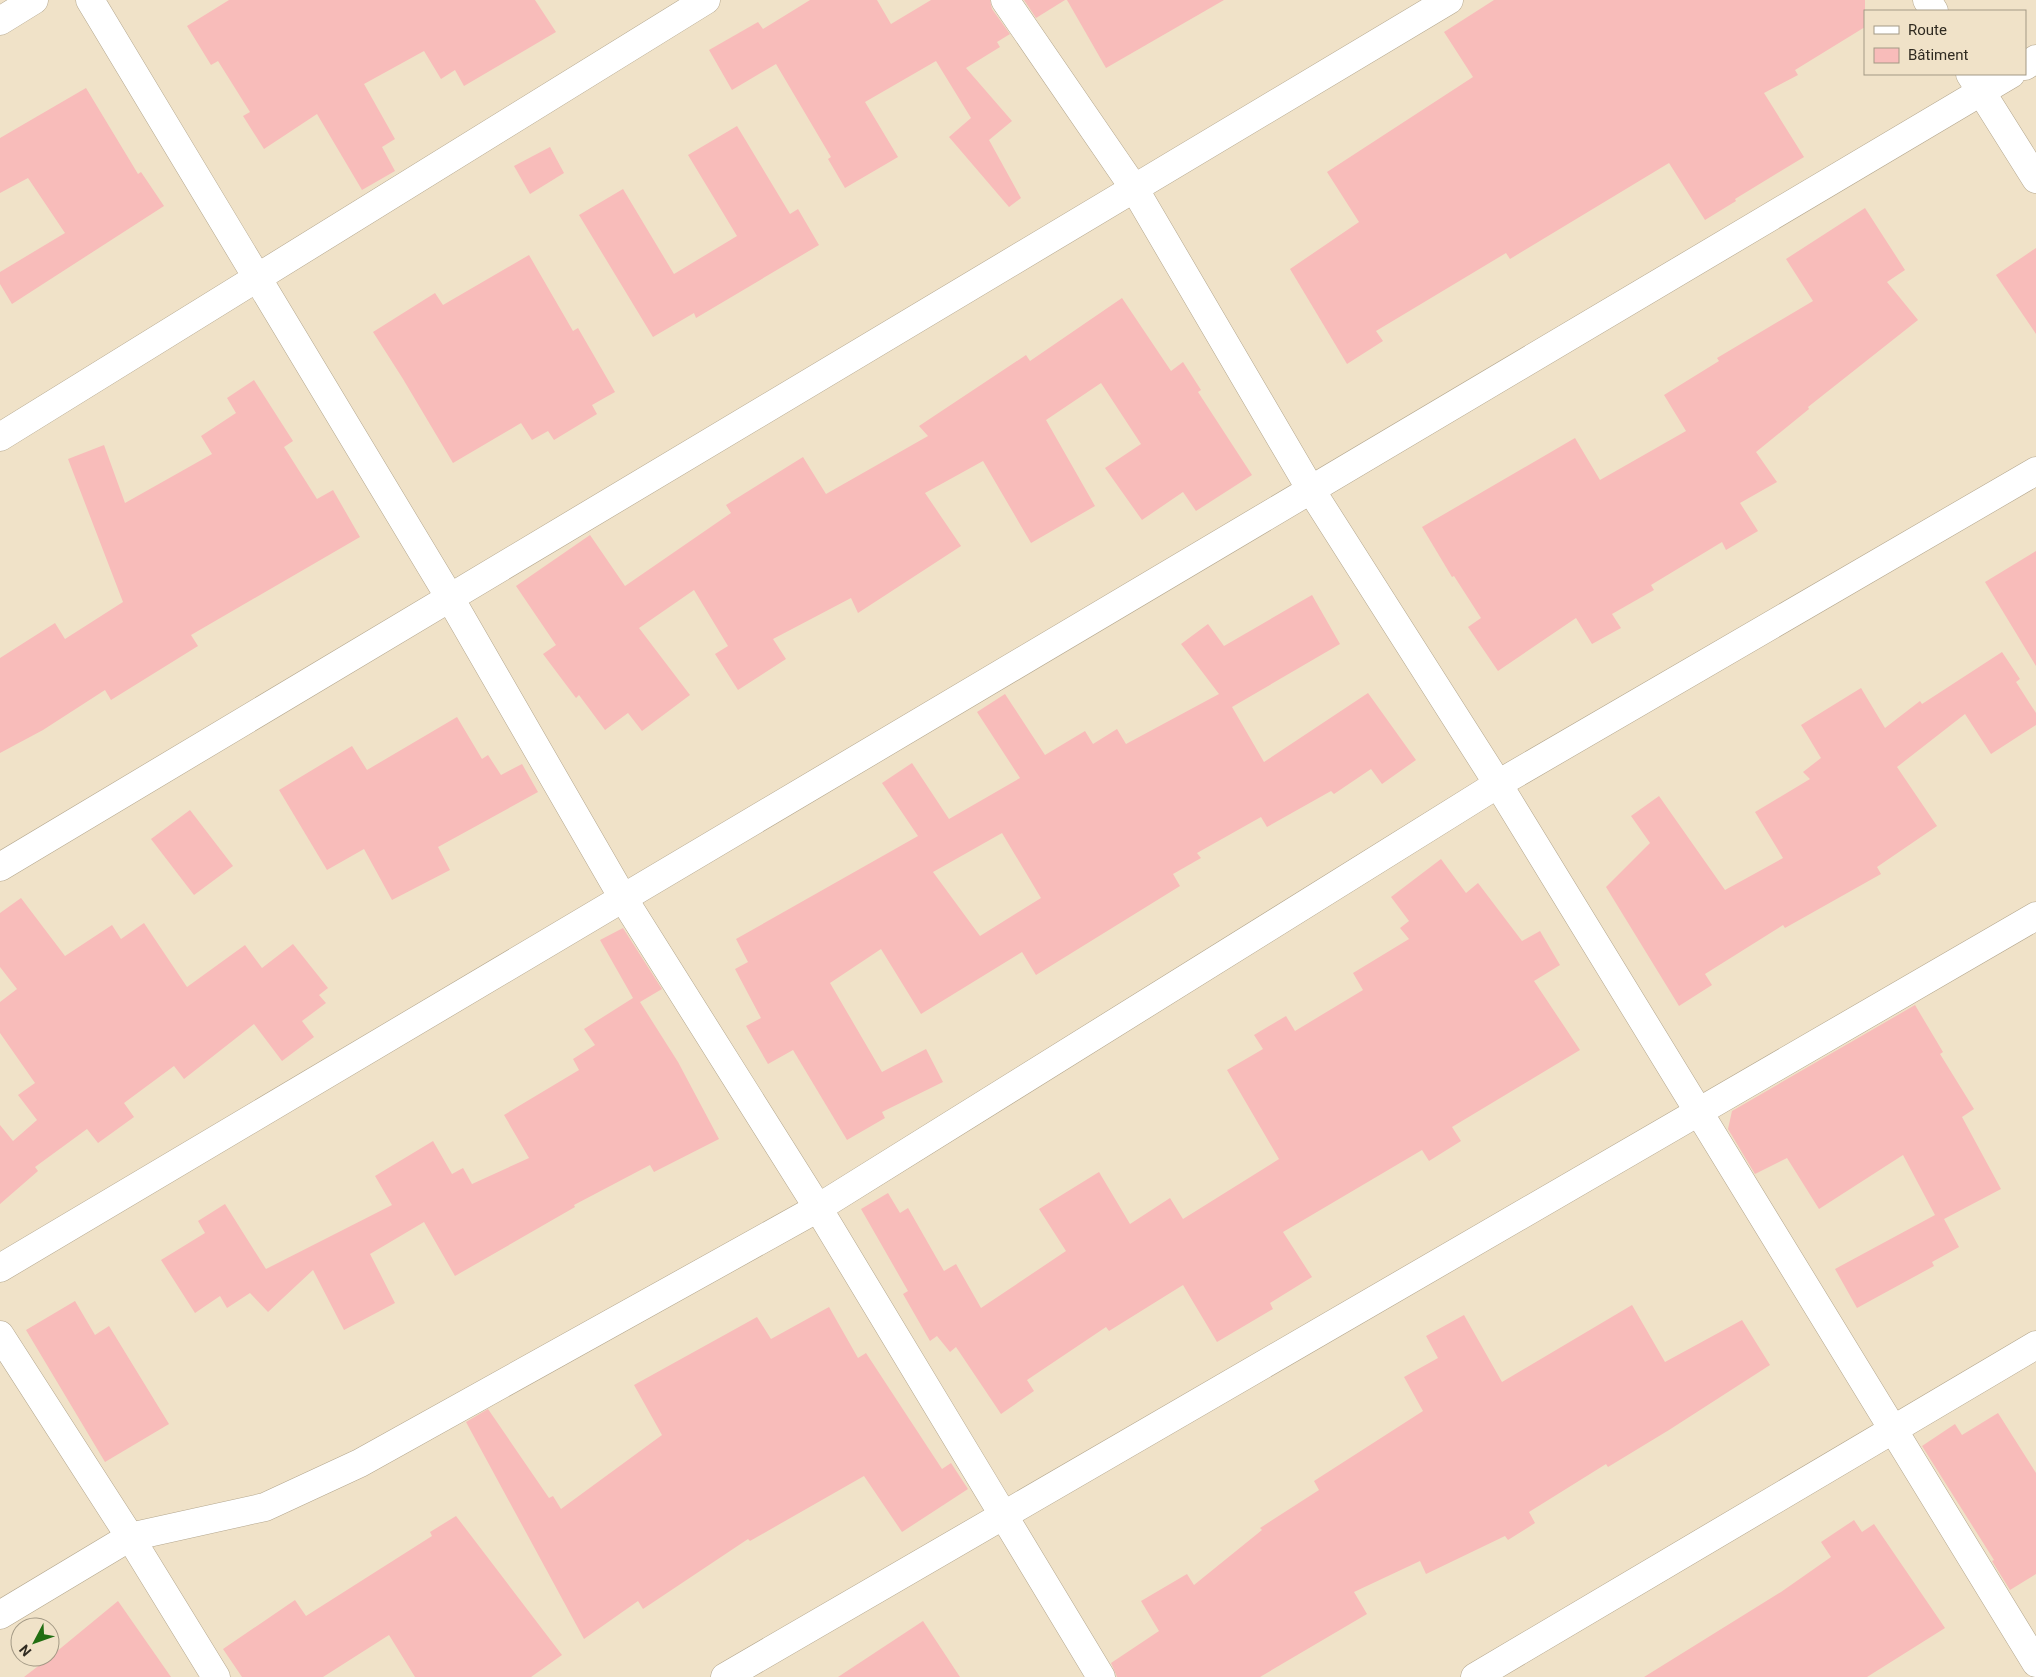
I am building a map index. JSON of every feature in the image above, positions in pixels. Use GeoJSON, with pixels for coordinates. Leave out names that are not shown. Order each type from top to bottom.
{"type":"FeatureCollection","features":[{"type":"Feature","properties":{"kind":"street"},"geometry":{"type":"LineString","coordinates":[[0,21],[34,0]]}},
{"type":"Feature","properties":{"kind":"street"},"geometry":{"type":"LineString","coordinates":[[90,0],[450,598],[624,898],[818,1208],[1100,1677]]}},
{"type":"Feature","properties":{"kind":"street"},"geometry":{"type":"LineString","coordinates":[[0,436],[258,279],[706,0]]}},
{"type":"Feature","properties":{"kind":"street"},"geometry":{"type":"LineString","coordinates":[[1005,0],[1134,188],[1311,490],[1498,784],[2036,1663]]}},
{"type":"Feature","properties":{"kind":"street"},"geometry":{"type":"LineString","coordinates":[[0,867],[1449,0]]}},
{"type":"Feature","properties":{"kind":"street"},"geometry":{"type":"LineString","coordinates":[[0,1268],[1311,490],[1976,83],[2007,75]]}},
{"type":"Feature","properties":{"kind":"street"},"geometry":{"type":"LineString","coordinates":[[1976,83],[2036,179]]}},
{"type":"Feature","properties":{"kind":"street"},"geometry":{"type":"LineString","coordinates":[[0,1615],[130,1537],[266,1507],[360,1463],[818,1208],[1498,784],[2036,471]]}},
{"type":"Feature","properties":{"kind":"street"},"geometry":{"type":"LineString","coordinates":[[725,1677],[2036,916]]}},
{"type":"Feature","properties":{"kind":"street"},"geometry":{"type":"LineString","coordinates":[[0,1335],[130,1537],[216,1677]]}},
{"type":"Feature","properties":{"kind":"street"},"geometry":{"type":"LineString","coordinates":[[1474,1677],[2036,1345]]}},
{"type":"Feature","properties":{"kind":"building"},"geometry":{"type":"Polygon","coordinates":[[[229,0],[535,0],[556,32],[464,86],[455,70],[441,79],[424,51],[364,84],[395,139],[382,147],[395,171],[362,190],[317,114],[264,149],[243,116],[250,112],[218,61],[211,65],[187,26],[229,0]]]}},
{"type":"Feature","properties":{"kind":"building"},"geometry":{"type":"Polygon","coordinates":[[[810,0],[877,0],[891,24],[931,0],[990,0],[992,9],[1010,34],[997,42],[1000,47],[966,68],[1012,121],[989,140],[1021,198],[1009,207],[949,137],[971,118],[936,61],[865,102],[898,157],[845,188],[828,159],[831,157],[776,64],[732,90],[709,50],[758,22],[763,29],[810,0]]]}},
{"type":"Feature","properties":{"kind":"building"},"geometry":{"type":"Polygon","coordinates":[[[1024,0],[1065,0],[1036,18],[1024,0]]]}},
{"type":"Feature","properties":{"kind":"building"},"geometry":{"type":"Polygon","coordinates":[[[1067,0],[1224,0],[1106,68],[1067,0]]]}},
{"type":"Feature","properties":{"kind":"building"},"geometry":{"type":"Polygon","coordinates":[[[1494,0],[1865,0],[1864,28],[1795,70],[1798,75],[1764,93],[1804,157],[1735,199],[1736,201],[1705,220],[1669,163],[1510,259],[1506,253],[1376,331],[1383,341],[1347,364],[1290,269],[1359,222],[1327,172],[1473,77],[1444,32],[1494,0]]]}},
{"type":"Feature","properties":{"kind":"building"},"geometry":{"type":"Polygon","coordinates":[[[86,88],[138,174],[141,172],[164,206],[12,304],[0,284],[0,272],[65,233],[28,178],[0,193],[0,138],[86,88]]]}},
{"type":"Feature","properties":{"kind":"building"},"geometry":{"type":"Polygon","coordinates":[[[737,126],[790,214],[798,209],[819,245],[696,318],[694,313],[653,337],[579,215],[623,189],[674,274],[737,236],[688,155],[737,126]]]}},
{"type":"Feature","properties":{"kind":"building"},"geometry":{"type":"Polygon","coordinates":[[[550,147],[564,173],[530,194],[514,166],[550,147]]]}},
{"type":"Feature","properties":{"kind":"building"},"geometry":{"type":"Polygon","coordinates":[[[1865,208],[1905,270],[1887,282],[1918,320],[1808,407],[1809,409],[1756,452],[1777,482],[1740,503],[1758,531],[1726,550],[1722,542],[1651,585],[1654,590],[1612,614],[1621,628],[1592,644],[1576,618],[1498,671],[1468,627],[1481,618],[1454,576],[1452,577],[1422,527],[1575,438],[1600,480],[1686,431],[1664,395],[1719,361],[1717,358],[1813,301],[1786,259],[1865,208]]]}},
{"type":"Feature","properties":{"kind":"building"},"geometry":{"type":"Polygon","coordinates":[[[2036,248],[2036,334],[1996,275],[2036,248]]]}},
{"type":"Feature","properties":{"kind":"building"},"geometry":{"type":"Polygon","coordinates":[[[529,255],[573,331],[578,328],[615,392],[592,405],[597,414],[554,440],[548,431],[532,440],[521,423],[453,463],[373,332],[435,293],[443,305],[529,255]]]}},
{"type":"Feature","properties":{"kind":"building"},"geometry":{"type":"Polygon","coordinates":[[[1122,298],[1171,371],[1183,362],[1201,390],[1198,392],[1252,475],[1196,511],[1183,492],[1142,520],[1105,468],[1141,444],[1101,383],[1046,420],[1095,506],[1031,543],[983,461],[925,493],[961,546],[858,613],[851,598],[773,639],[786,659],[738,690],[715,654],[728,646],[694,590],[639,628],[690,695],[642,731],[628,713],[605,730],[579,695],[576,698],[543,654],[556,645],[516,586],[590,535],[625,586],[731,513],[726,505],[803,457],[826,494],[928,436],[919,426],[1026,355],[1030,361],[1122,298]]]}},
{"type":"Feature","properties":{"kind":"building"},"geometry":{"type":"Polygon","coordinates":[[[254,380],[293,441],[284,447],[317,499],[333,490],[360,537],[191,635],[198,646],[111,700],[105,690],[43,730],[0,753],[0,658],[55,623],[65,639],[123,602],[68,459],[104,445],[125,503],[212,454],[201,436],[236,413],[227,398],[254,380]]]}},
{"type":"Feature","properties":{"kind":"building"},"geometry":{"type":"Polygon","coordinates":[[[2036,551],[2036,666],[1985,582],[2036,551]]]}},
{"type":"Feature","properties":{"kind":"building"},"geometry":{"type":"Polygon","coordinates":[[[1312,595],[1340,644],[1232,707],[1264,762],[1368,693],[1416,760],[1382,784],[1371,769],[1334,794],[1331,791],[1267,827],[1261,817],[1197,853],[1201,858],[1173,874],[1180,886],[1036,975],[1022,952],[921,1014],[881,949],[830,983],[882,1072],[926,1049],[943,1082],[882,1112],[885,1118],[847,1140],[793,1050],[768,1064],[746,1026],[761,1018],[735,969],[748,962],[736,939],[918,836],[882,783],[912,763],[949,819],[1020,778],[977,712],[1005,694],[1045,755],[1085,731],[1093,744],[1117,729],[1126,744],[1219,694],[1181,644],[1208,624],[1224,646],[1312,595]],[[1002,833],[933,872],[980,936],[1041,898],[1002,833]]]}},
{"type":"Feature","properties":{"kind":"building"},"geometry":{"type":"Polygon","coordinates":[[[2002,652],[2020,679],[2016,682],[2036,713],[2036,725],[1991,754],[1965,714],[1897,767],[1937,826],[1877,867],[1881,874],[1785,928],[1783,925],[1705,974],[1712,985],[1679,1006],[1606,887],[1650,843],[1631,816],[1659,796],[1725,890],[1783,858],[1755,812],[1810,779],[1803,772],[1821,758],[1801,725],[1861,688],[1885,728],[1920,701],[1922,704],[2002,652]]]}},
{"type":"Feature","properties":{"kind":"building"},"geometry":{"type":"Polygon","coordinates":[[[457,717],[482,759],[488,755],[501,775],[522,764],[538,792],[438,847],[450,870],[392,900],[364,849],[327,870],[279,790],[352,746],[367,770],[457,717]]]}},
{"type":"Feature","properties":{"kind":"building"},"geometry":{"type":"Polygon","coordinates":[[[190,810],[233,866],[194,895],[151,839],[190,810]]]}},
{"type":"Feature","properties":{"kind":"building"},"geometry":{"type":"Polygon","coordinates":[[[1441,859],[1466,893],[1478,883],[1522,941],[1540,931],[1560,965],[1534,981],[1580,1050],[1452,1127],[1461,1141],[1429,1161],[1422,1150],[1283,1232],[1312,1277],[1270,1303],[1273,1309],[1217,1342],[1183,1285],[1109,1331],[1106,1327],[1027,1380],[1034,1391],[1001,1414],[956,1347],[950,1352],[937,1336],[930,1341],[903,1294],[908,1291],[861,1209],[888,1193],[900,1213],[908,1208],[944,1271],[956,1264],[981,1308],[1066,1251],[1039,1209],[1099,1172],[1130,1224],[1170,1198],[1183,1219],[1279,1159],[1227,1070],[1263,1049],[1254,1035],[1286,1016],[1295,1031],[1363,990],[1353,973],[1409,939],[1400,928],[1409,921],[1391,897],[1441,859]]]}},
{"type":"Feature","properties":{"kind":"building"},"geometry":{"type":"Polygon","coordinates":[[[21,898],[65,956],[112,925],[121,939],[144,923],[187,987],[245,945],[262,968],[293,944],[328,988],[319,995],[326,1003],[302,1021],[314,1037],[282,1061],[254,1024],[184,1079],[174,1066],[124,1103],[134,1117],[98,1143],[87,1129],[35,1167],[38,1171],[0,1204],[0,1125],[13,1141],[37,1120],[18,1095],[35,1083],[0,1033],[0,1002],[17,989],[0,967],[0,913],[21,898]]]}},
{"type":"Feature","properties":{"kind":"building"},"geometry":{"type":"Polygon","coordinates":[[[623,928],[662,989],[640,1002],[678,1062],[719,1139],[654,1172],[650,1165],[574,1205],[575,1207],[455,1276],[424,1222],[370,1254],[395,1303],[344,1330],[313,1270],[268,1312],[250,1293],[227,1308],[220,1296],[195,1313],[161,1260],[205,1233],[198,1221],[225,1204],[266,1269],[392,1205],[375,1176],[433,1141],[452,1174],[463,1168],[472,1184],[529,1158],[504,1115],[579,1070],[573,1059],[595,1045],[584,1029],[633,998],[600,940],[623,928]]]}},
{"type":"Feature","properties":{"kind":"building"},"geometry":{"type":"Polygon","coordinates":[[[1915,1005],[1943,1052],[1940,1054],[1974,1109],[1962,1117],[2001,1189],[1944,1219],[1959,1247],[1932,1262],[1934,1266],[1857,1308],[1835,1269],[1935,1215],[1903,1155],[1819,1209],[1787,1158],[1755,1174],[1728,1129],[1732,1111],[1915,1005]]]}},
{"type":"Feature","properties":{"kind":"building"},"geometry":{"type":"Polygon","coordinates":[[[75,1301],[95,1335],[109,1326],[169,1424],[105,1462],[26,1330],[75,1301]]]}},
{"type":"Feature","properties":{"kind":"building"},"geometry":{"type":"Polygon","coordinates":[[[1632,1305],[1665,1362],[1742,1320],[1770,1365],[1669,1430],[1608,1467],[1606,1464],[1529,1512],[1535,1523],[1508,1540],[1505,1536],[1426,1574],[1420,1561],[1354,1592],[1367,1614],[1260,1677],[1117,1677],[1111,1663],[1159,1631],[1141,1601],[1187,1574],[1194,1585],[1262,1530],[1260,1528],[1319,1490],[1314,1481],[1423,1411],[1404,1377],[1438,1358],[1426,1336],[1464,1315],[1502,1382],[1632,1305]]]}},
{"type":"Feature","properties":{"kind":"building"},"geometry":{"type":"Polygon","coordinates":[[[829,1307],[858,1358],[866,1353],[942,1469],[951,1463],[968,1489],[902,1532],[864,1476],[750,1541],[748,1539],[643,1609],[638,1601],[584,1639],[466,1422],[488,1409],[549,1498],[553,1496],[561,1509],[662,1435],[634,1385],[757,1317],[771,1339],[829,1307]]]}},
{"type":"Feature","properties":{"kind":"building"},"geometry":{"type":"Polygon","coordinates":[[[1998,1413],[2036,1473],[2036,1574],[2010,1590],[1992,1561],[1994,1560],[1922,1446],[1955,1424],[1962,1435],[1998,1413]]]}},
{"type":"Feature","properties":{"kind":"building"},"geometry":{"type":"Polygon","coordinates":[[[456,1516],[562,1655],[531,1677],[415,1677],[389,1635],[323,1677],[242,1677],[223,1649],[295,1600],[306,1616],[432,1536],[430,1532],[456,1516]]]}},
{"type":"Feature","properties":{"kind":"building"},"geometry":{"type":"Polygon","coordinates":[[[1854,1520],[1862,1532],[1874,1524],[1945,1628],[1867,1677],[1644,1677],[1781,1592],[1831,1557],[1821,1542],[1854,1520]]]}},
{"type":"Feature","properties":{"kind":"building"},"geometry":{"type":"Polygon","coordinates":[[[118,1601],[171,1677],[24,1677],[37,1667],[60,1667],[60,1649],[118,1601]]]}},
{"type":"Feature","properties":{"kind":"building"},"geometry":{"type":"Polygon","coordinates":[[[923,1621],[960,1677],[838,1677],[923,1621]]]}}]}
